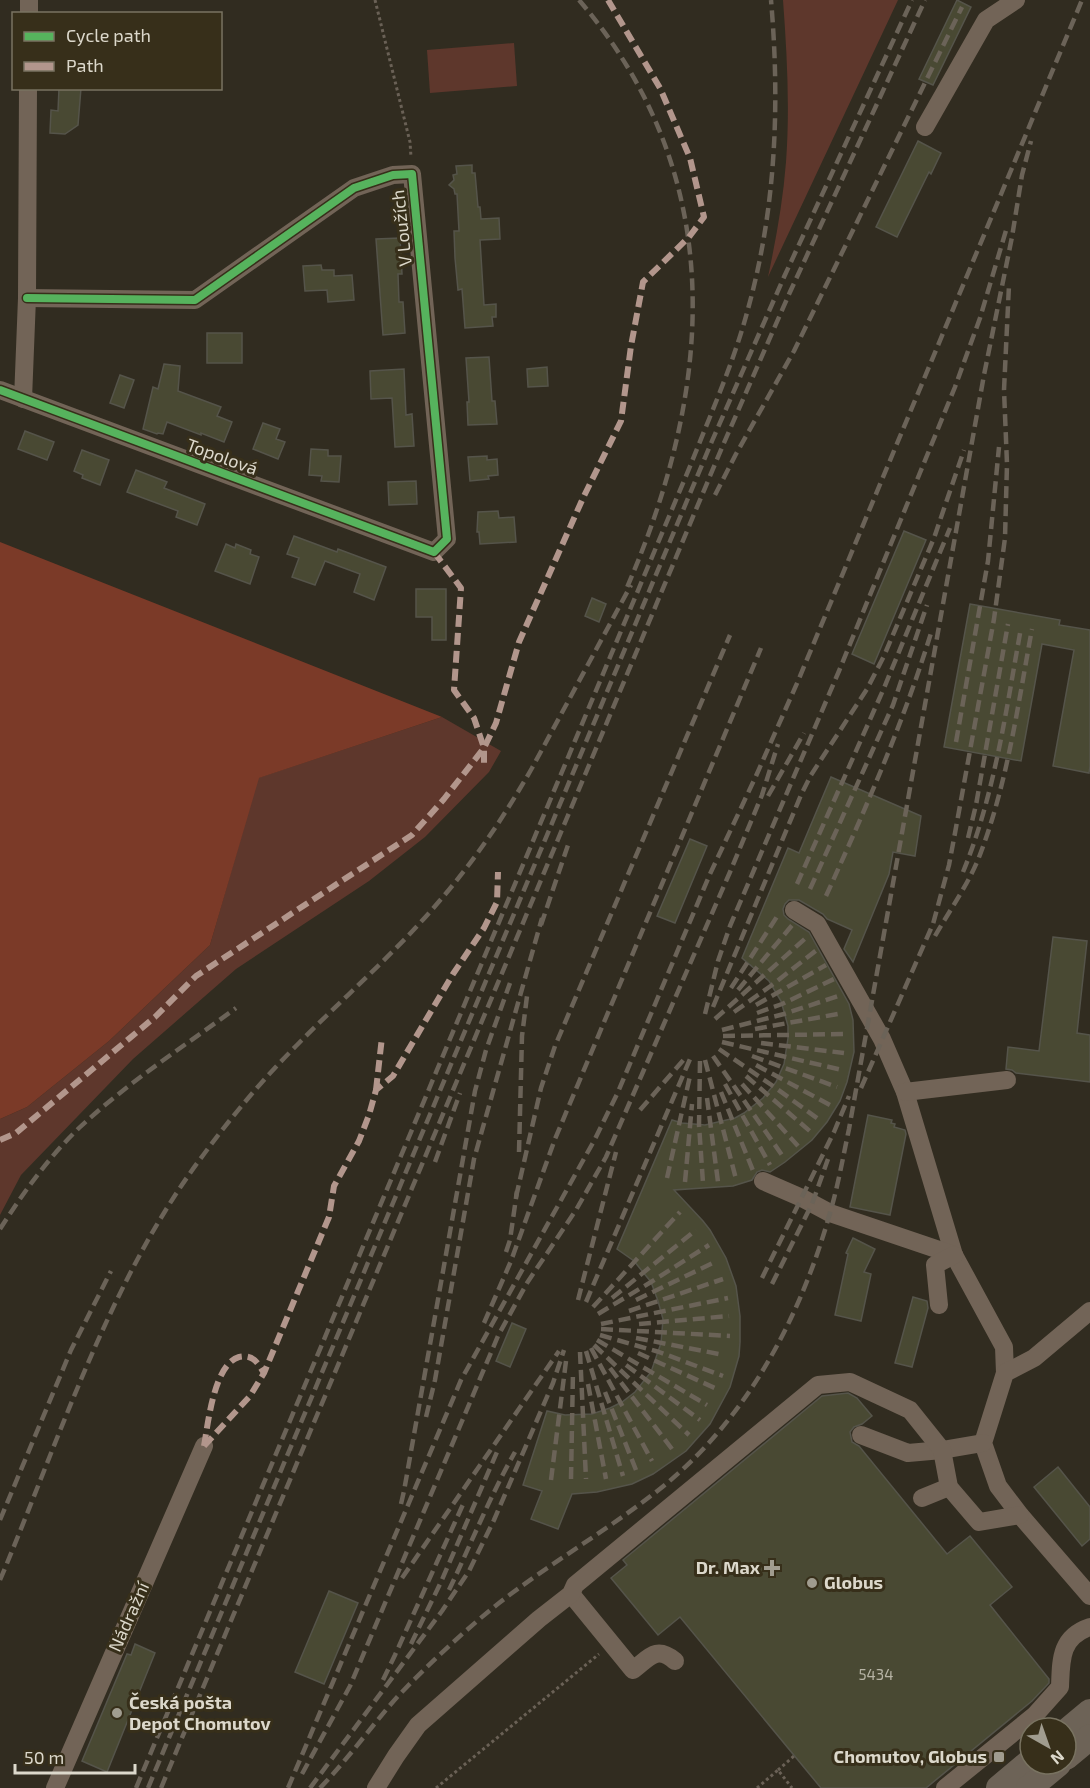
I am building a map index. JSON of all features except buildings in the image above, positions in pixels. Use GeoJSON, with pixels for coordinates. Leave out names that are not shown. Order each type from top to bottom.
{"type":"FeatureCollection","features":[{"type":"Feature","properties":{"kind":"highway"},"geometry":{"type":"LineString","coordinates":[[1079,1745],[1090,1712]]}},
{"type":"Feature","properties":{"kind":"highway"},"geometry":{"type":"LineString","coordinates":[[999,1788],[1018,1772]]}},
{"type":"Feature","properties":{"kind":"highway"},"geometry":{"type":"LineString","coordinates":[[1029,1788],[1044,1776]]}},
{"type":"Feature","properties":{"kind":"street"},"geometry":{"type":"LineString","coordinates":[[925,127],[986,20],[1016,0]]}},
{"type":"Feature","properties":{"kind":"street"},"geometry":{"type":"LineString","coordinates":[[23,399],[27,298],[28,90]]}},
{"type":"Feature","properties":{"kind":"street","name":"V Loužích"},"geometry":{"type":"LineString","coordinates":[[27,298],[195,300],[354,188],[393,175],[411,174],[447,539],[434,552]]}},
{"type":"Feature","properties":{"kind":"street","name":"Topolová"},"geometry":{"type":"LineString","coordinates":[[0,390],[434,552]]}},
{"type":"Feature","properties":{"kind":"street"},"geometry":{"type":"LineString","coordinates":[[794,910],[817,924],[882,1039],[905,1092],[954,1255],[1004,1347],[1005,1373],[983,1443],[998,1486],[1090,1596]]}},
{"type":"Feature","properties":{"kind":"street"},"geometry":{"type":"LineString","coordinates":[[905,1092],[1007,1080]]}},
{"type":"Feature","properties":{"kind":"street"},"geometry":{"type":"LineString","coordinates":[[764,1181],[830,1213],[954,1255]]}},
{"type":"Feature","properties":{"kind":"street"},"geometry":{"type":"LineString","coordinates":[[939,1305],[935,1265],[954,1255]]}},
{"type":"Feature","properties":{"kind":"street"},"geometry":{"type":"LineString","coordinates":[[1005,1373],[1034,1358],[1090,1311]]}},
{"type":"Feature","properties":{"kind":"street"},"geometry":{"type":"LineString","coordinates":[[376,1788],[418,1725],[539,1619],[572,1594],[575,1585],[818,1385],[850,1382],[910,1410],[942,1450],[949,1487],[979,1521],[1020,1515]]}},
{"type":"Feature","properties":{"kind":"street"},"geometry":{"type":"LineString","coordinates":[[861,1435],[908,1453],[983,1443]]}},
{"type":"Feature","properties":{"kind":"street","name":"Nádražní"},"geometry":{"type":"LineString","coordinates":[[55,1788],[204,1446]]}},
{"type":"Feature","properties":{"kind":"street"},"geometry":{"type":"LineString","coordinates":[[922,1498],[949,1487]]}},
{"type":"Feature","properties":{"kind":"street"},"geometry":{"type":"LineString","coordinates":[[572,1594],[633,1670],[661,1652],[668,1654],[675,1661]]}},
{"type":"Feature","properties":{"kind":"street"},"geometry":{"type":"LineString","coordinates":[[945,1788],[1035,1714],[1060,1687],[1061,1661],[1067,1641],[1080,1630],[1090,1627]]}},
{"type":"Feature","properties":{"kind":"path"},"geometry":{"type":"LineString","coordinates":[[375,0],[410,142],[411,174]]}},
{"type":"Feature","properties":{"kind":"path"},"geometry":{"type":"LineString","coordinates":[[436,1788],[611,1643]]}},
{"type":"Feature","properties":{"kind":"path"},"geometry":{"type":"LineString","coordinates":[[757,1788],[794,1756]]}},
{"type":"Feature","properties":{"kind":"path"},"geometry":{"type":"LineString","coordinates":[[778,1770],[792,1788]]}},
{"type":"Feature","properties":{"kind":"shaded area"},"geometry":{"type":"Polygon","coordinates":[[[783,0],[898,0],[768,277],[781,206],[787,142],[788,81],[783,0]]]}},
{"type":"Feature","properties":{"kind":"shaded area"},"geometry":{"type":"Polygon","coordinates":[[[514,43],[517,86],[430,93],[427,50],[514,43]]]}},
{"type":"Feature","properties":{"kind":"shaded area"},"geometry":{"type":"Polygon","coordinates":[[[0,542],[442,717],[259,778],[210,945],[109,1041],[27,1107],[0,1119],[0,542]]]}},
{"type":"Feature","properties":{"kind":"shaded area"},"geometry":{"type":"Polygon","coordinates":[[[442,717],[501,751],[489,772],[425,837],[369,881],[236,969],[133,1059],[21,1175],[0,1215],[0,1119],[27,1107],[109,1041],[210,945],[258,778],[442,717]]]}},
{"type":"Feature","properties":{"kind":"railway"},"geometry":{"type":"LineString","coordinates":[[579,0],[628,68],[663,139],[684,212],[692,287],[690,363],[677,439],[655,516],[625,592]]}},
{"type":"Feature","properties":{"kind":"railway"},"geometry":{"type":"LineString","coordinates":[[136,1788],[691,464],[729,368],[748,309],[757,271],[770,194],[775,117],[771,0]]}},
{"type":"Feature","properties":{"kind":"railway"},"geometry":{"type":"LineString","coordinates":[[148,1788],[712,441],[784,277],[912,0]]}},
{"type":"Feature","properties":{"kind":"railway"},"geometry":{"type":"LineString","coordinates":[[161,1788],[723,445],[790,292],[925,0]]}},
{"type":"Feature","properties":{"kind":"railway"},"geometry":{"type":"LineString","coordinates":[[288,1788],[461,1380],[595,1139],[618,1092],[710,874],[798,681],[1082,0]]}},
{"type":"Feature","properties":{"kind":"railway"},"geometry":{"type":"LineString","coordinates":[[715,495],[794,351],[962,7]]}},
{"type":"Feature","properties":{"kind":"railway"},"geometry":{"type":"LineString","coordinates":[[320,1788],[399,1695],[486,1613],[646,1500],[696,1457],[747,1395],[787,1326],[804,1289],[830,1213],[849,1129],[984,375],[1022,175],[1031,141]]}},
{"type":"Feature","properties":{"kind":"railway"},"geometry":{"type":"LineString","coordinates":[[705,1014],[718,961],[730,926],[839,671],[955,387],[980,318],[1007,227]]}},
{"type":"Feature","properties":{"kind":"railway"},"geometry":{"type":"LineString","coordinates":[[861,1088],[933,924],[955,833],[994,619],[1005,538],[1007,464],[1004,390],[1009,285]]}},
{"type":"Feature","properties":{"kind":"railway"},"geometry":{"type":"LineString","coordinates":[[956,742],[988,561],[999,447]]}},
{"type":"Feature","properties":{"kind":"railway"},"geometry":{"type":"LineString","coordinates":[[713,1007],[801,795],[811,775],[867,689],[884,656],[934,538],[964,450]]}},
{"type":"Feature","properties":{"kind":"railway"},"geometry":{"type":"LineString","coordinates":[[797,884],[884,688],[950,528]]}},
{"type":"Feature","properties":{"kind":"railway"},"geometry":{"type":"LineString","coordinates":[[0,1580],[89,1360],[141,1253],[171,1202],[204,1154],[260,1084],[420,923],[475,856],[532,768],[631,585]]}},
{"type":"Feature","properties":{"kind":"railway"},"geometry":{"type":"LineString","coordinates":[[810,889],[893,705],[927,605]]}},
{"type":"Feature","properties":{"kind":"railway"},"geometry":{"type":"LineString","coordinates":[[968,838],[976,805],[1008,624]]}},
{"type":"Feature","properties":{"kind":"railway"},"geometry":{"type":"LineString","coordinates":[[963,872],[991,782],[1021,628]]}},
{"type":"Feature","properties":{"kind":"railway"},"geometry":{"type":"LineString","coordinates":[[935,936],[971,874],[990,825],[1011,742],[1032,629]]}},
{"type":"Feature","properties":{"kind":"railway"},"geometry":{"type":"LineString","coordinates":[[826,896],[896,734],[931,633]]}},
{"type":"Feature","properties":{"kind":"railway"},"geometry":{"type":"LineString","coordinates":[[516,1197],[541,1088],[555,1046],[730,635]]}},
{"type":"Feature","properties":{"kind":"railway"},"geometry":{"type":"LineString","coordinates":[[484,1323],[511,1261],[555,1139],[761,648]]}},
{"type":"Feature","properties":{"kind":"railway"},"geometry":{"type":"LineString","coordinates":[[768,796],[804,733]]}},
{"type":"Feature","properties":{"kind":"railway"},"geometry":{"type":"LineString","coordinates":[[302,1774],[350,1686],[498,1336],[527,1283],[576,1210],[606,1157],[730,872],[762,795],[778,744]]}},
{"type":"Feature","properties":{"kind":"railway"},"geometry":{"type":"LineString","coordinates":[[541,925],[568,845]]}},
{"type":"Feature","properties":{"kind":"railway"},"geometry":{"type":"LineString","coordinates":[[731,988],[778,915]]}},
{"type":"Feature","properties":{"kind":"railway"},"geometry":{"type":"LineString","coordinates":[[426,1417],[435,1380],[474,1159],[542,918]]}},
{"type":"Feature","properties":{"kind":"railway"},"geometry":{"type":"LineString","coordinates":[[738,990],[794,923]]}},
{"type":"Feature","properties":{"kind":"railway"},"geometry":{"type":"LineString","coordinates":[[715,1019],[808,936]]}},
{"type":"Feature","properties":{"kind":"railway"},"geometry":{"type":"LineString","coordinates":[[734,1012],[818,949]]}},
{"type":"Feature","properties":{"kind":"railway"},"geometry":{"type":"LineString","coordinates":[[756,1005],[826,965]]}},
{"type":"Feature","properties":{"kind":"railway"},"geometry":{"type":"LineString","coordinates":[[757,1013],[782,1004],[834,979]]}},
{"type":"Feature","properties":{"kind":"railway"},"geometry":{"type":"LineString","coordinates":[[401,1504],[475,1091],[486,1050],[510,983]]}},
{"type":"Feature","properties":{"kind":"railway"},"geometry":{"type":"LineString","coordinates":[[722,1030],[784,1014],[841,995]]}},
{"type":"Feature","properties":{"kind":"railway"},"geometry":{"type":"LineString","coordinates":[[519,1152],[522,1036],[527,996]]}},
{"type":"Feature","properties":{"kind":"railway"},"geometry":{"type":"LineString","coordinates":[[0,1229],[36,1176],[79,1128],[136,1081],[236,1008]]}},
{"type":"Feature","properties":{"kind":"railway"},"geometry":{"type":"LineString","coordinates":[[755,1029],[843,1013]]}},
{"type":"Feature","properties":{"kind":"railway"},"geometry":{"type":"LineString","coordinates":[[723,1036],[846,1034]]}},
{"type":"Feature","properties":{"kind":"railway"},"geometry":{"type":"LineString","coordinates":[[722,1042],[842,1070]]}},
{"type":"Feature","properties":{"kind":"railway"},"geometry":{"type":"LineString","coordinates":[[761,1043],[844,1053]]}},
{"type":"Feature","properties":{"kind":"railway"},"geometry":{"type":"LineString","coordinates":[[719,1049],[821,1121]]}},
{"type":"Feature","properties":{"kind":"railway"},"geometry":{"type":"LineString","coordinates":[[713,1056],[784,1158]]}},
{"type":"Feature","properties":{"kind":"railway"},"geometry":{"type":"LineString","coordinates":[[752,1056],[837,1087]]}},
{"type":"Feature","properties":{"kind":"railway"},"geometry":{"type":"LineString","coordinates":[[640,1110],[686,1057]]}},
{"type":"Feature","properties":{"kind":"railway"},"geometry":{"type":"LineString","coordinates":[[586,1302],[690,1059]]}},
{"type":"Feature","properties":{"kind":"railway"},"geometry":{"type":"LineString","coordinates":[[705,1060],[736,1179]]}},
{"type":"Feature","properties":{"kind":"railway"},"geometry":{"type":"LineString","coordinates":[[700,1061],[699,1125],[703,1183]]}},
{"type":"Feature","properties":{"kind":"railway"},"geometry":{"type":"LineString","coordinates":[[756,1065],[830,1105]]}},
{"type":"Feature","properties":{"kind":"railway"},"geometry":{"type":"LineString","coordinates":[[667,1178],[690,1076]]}},
{"type":"Feature","properties":{"kind":"railway"},"geometry":{"type":"LineString","coordinates":[[746,1076],[812,1133]]}},
{"type":"Feature","properties":{"kind":"railway"},"geometry":{"type":"LineString","coordinates":[[725,1084],[770,1165]]}},
{"type":"Feature","properties":{"kind":"railway"},"geometry":{"type":"LineString","coordinates":[[742,1084],[798,1146]]}},
{"type":"Feature","properties":{"kind":"railway"},"geometry":{"type":"LineString","coordinates":[[721,1092],[754,1173]]}},
{"type":"Feature","properties":{"kind":"railway"},"geometry":{"type":"LineString","coordinates":[[435,1162],[460,1093]]}},
{"type":"Feature","properties":{"kind":"railway"},"geometry":{"type":"LineString","coordinates":[[762,1278],[834,1132],[849,1096]]}},
{"type":"Feature","properties":{"kind":"railway"},"geometry":{"type":"LineString","coordinates":[[707,1098],[718,1182]]}},
{"type":"Feature","properties":{"kind":"railway"},"geometry":{"type":"LineString","coordinates":[[685,1182],[692,1104]]}},
{"type":"Feature","properties":{"kind":"railway"},"geometry":{"type":"LineString","coordinates":[[578,1300],[616,1152]]}},
{"type":"Feature","properties":{"kind":"railway"},"geometry":{"type":"LineString","coordinates":[[772,1284],[812,1204],[828,1159]]}},
{"type":"Feature","properties":{"kind":"railway"},"geometry":{"type":"LineString","coordinates":[[506,1252],[510,1240],[517,1191]]}},
{"type":"Feature","properties":{"kind":"railway"},"geometry":{"type":"LineString","coordinates":[[593,1307],[680,1212]]}},
{"type":"Feature","properties":{"kind":"railway"},"geometry":{"type":"LineString","coordinates":[[612,1298],[696,1230]]}},
{"type":"Feature","properties":{"kind":"railway"},"geometry":{"type":"LineString","coordinates":[[598,1314],[709,1245]]}},
{"type":"Feature","properties":{"kind":"railway"},"geometry":{"type":"LineString","coordinates":[[636,1300],[717,1261]]}},
{"type":"Feature","properties":{"kind":"railway"},"geometry":{"type":"LineString","coordinates":[[0,1520],[71,1350],[111,1271]]}},
{"type":"Feature","properties":{"kind":"railway"},"geometry":{"type":"LineString","coordinates":[[629,1311],[723,1279]]}},
{"type":"Feature","properties":{"kind":"railway"},"geometry":{"type":"LineString","coordinates":[[601,1324],[728,1298]]}},
{"type":"Feature","properties":{"kind":"railway"},"geometry":{"type":"LineString","coordinates":[[639,1324],[729,1316]]}},
{"type":"Feature","properties":{"kind":"railway"},"geometry":{"type":"LineString","coordinates":[[601,1329],[730,1336]]}},
{"type":"Feature","properties":{"kind":"railway"},"geometry":{"type":"LineString","coordinates":[[600,1335],[659,1352],[723,1376]]}},
{"type":"Feature","properties":{"kind":"railway"},"geometry":{"type":"LineString","coordinates":[[636,1338],[724,1355]]}},
{"type":"Feature","properties":{"kind":"railway"},"geometry":{"type":"LineString","coordinates":[[597,1340],[707,1405]]}},
{"type":"Feature","properties":{"kind":"railway"},"geometry":{"type":"LineString","coordinates":[[594,1345],[689,1435]]}},
{"type":"Feature","properties":{"kind":"railway"},"geometry":{"type":"LineString","coordinates":[[591,1348],[652,1461]]}},
{"type":"Feature","properties":{"kind":"railway"},"geometry":{"type":"LineString","coordinates":[[310,1788],[442,1611],[469,1571],[494,1520],[553,1383],[564,1350]]}},
{"type":"Feature","properties":{"kind":"railway"},"geometry":{"type":"LineString","coordinates":[[402,1578],[559,1351]]}},
{"type":"Feature","properties":{"kind":"railway"},"geometry":{"type":"LineString","coordinates":[[586,1351],[623,1476]]}},
{"type":"Feature","properties":{"kind":"railway"},"geometry":{"type":"LineString","coordinates":[[580,1352],[586,1479]]}},
{"type":"Feature","properties":{"kind":"railway"},"geometry":{"type":"LineString","coordinates":[[638,1353],[717,1389]]}},
{"type":"Feature","properties":{"kind":"railway"},"geometry":{"type":"LineString","coordinates":[[551,1480],[566,1361]]}},
{"type":"Feature","properties":{"kind":"railway"},"geometry":{"type":"LineString","coordinates":[[626,1365],[700,1420]]}},
{"type":"Feature","properties":{"kind":"railway"},"geometry":{"type":"LineString","coordinates":[[610,1368],[672,1449]]}},
{"type":"Feature","properties":{"kind":"railway"},"geometry":{"type":"LineString","coordinates":[[571,1479],[573,1371]]}},
{"type":"Feature","properties":{"kind":"railway"},"geometry":{"type":"LineString","coordinates":[[588,1384],[606,1479]]}},
{"type":"Feature","properties":{"kind":"railway"},"geometry":{"type":"LineString","coordinates":[[605,1392],[636,1470]]}},
{"type":"Feature","properties":{"kind":"railway"},"geometry":{"type":"LineString","coordinates":[[411,1644],[441,1582],[497,1452]]}},
{"type":"Feature","properties":{"kind":"railway"},"geometry":{"type":"LineString","coordinates":[[449,1590],[515,1452]]}},
{"type":"Feature","properties":{"kind":"railway"},"geometry":{"type":"LineString","coordinates":[[383,1680],[465,1500]]}},
{"type":"Feature","properties":{"kind":"marked path"},"geometry":{"type":"LineString","coordinates":[[0,1140],[16,1133],[155,1017],[196,976],[412,835],[484,748],[496,723],[519,642],[583,498],[621,421],[631,346],[643,282],[689,237],[704,217],[690,158],[660,88],[608,0]]}},
{"type":"Feature","properties":{"kind":"marked path"},"geometry":{"type":"LineString","coordinates":[[434,552],[461,588],[454,690],[474,718],[484,748],[484,768]]}},
{"type":"Feature","properties":{"kind":"marked path"},"geometry":{"type":"LineString","coordinates":[[204,1446],[250,1396],[264,1373],[329,1217],[334,1186],[359,1141],[376,1090],[393,1076],[453,974],[484,928],[497,902],[498,872]]}},
{"type":"Feature","properties":{"kind":"marked path"},"geometry":{"type":"LineString","coordinates":[[376,1090],[382,1037]]}},
{"type":"Feature","properties":{"kind":"marked path"},"geometry":{"type":"LineString","coordinates":[[204,1446],[210,1410],[218,1382],[230,1362],[239,1357],[248,1357],[257,1363],[264,1373]]}},
{"type":"Feature","properties":{"kind":"cycle path"},"geometry":{"type":"LineString","coordinates":[[0,390],[434,552],[447,539],[412,174],[393,175],[354,188],[195,300],[27,298]]}},
{"type":"Feature","properties":{"kind":"place","name":"Dr. Max"},"geometry":{"type":"Point","coordinates":[772,1568]}},
{"type":"Feature","properties":{"kind":"place","name":"Globus"},"geometry":{"type":"Point","coordinates":[812,1583]}},
{"type":"Feature","properties":{"kind":"place","name":"Česká pošta Depot Chomutov"},"geometry":{"type":"Point","coordinates":[117,1713]}},
{"type":"Feature","properties":{"kind":"place","name":"Chomutov, Globus"},"geometry":{"type":"Point","coordinates":[999,1757]}}]}
